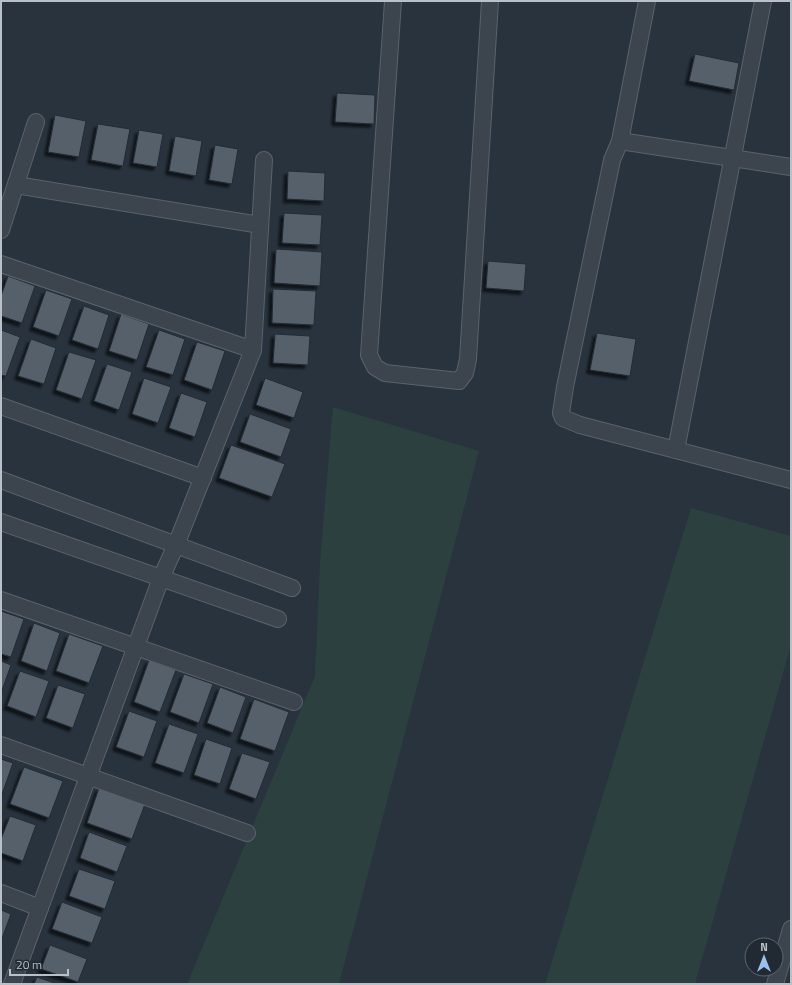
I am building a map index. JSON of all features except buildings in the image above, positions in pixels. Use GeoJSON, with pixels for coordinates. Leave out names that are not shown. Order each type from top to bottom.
{"type":"FeatureCollection","features":[{"type":"Feature","properties":{"kind":"street"},"geometry":{"type":"LineString","coordinates":[[393,1],[369,355],[375,368],[385,373],[459,381],[465,373],[468,358],[490,1]]}},
{"type":"Feature","properties":{"kind":"street"},"geometry":{"type":"LineString","coordinates":[[647,1],[620,141],[610,167],[561,413],[563,418],[580,425],[791,478]]}},
{"type":"Feature","properties":{"kind":"street"},"geometry":{"type":"LineString","coordinates":[[676,450],[763,1]]}},
{"type":"Feature","properties":{"kind":"street"},"geometry":{"type":"LineString","coordinates":[[1,230],[36,122]]}},
{"type":"Feature","properties":{"kind":"street"},"geometry":{"type":"LineString","coordinates":[[620,141],[791,166]]}},
{"type":"Feature","properties":{"kind":"street"},"geometry":{"type":"LineString","coordinates":[[12,984],[161,578],[176,545],[253,350],[264,160]]}},
{"type":"Feature","properties":{"kind":"street"},"geometry":{"type":"LineString","coordinates":[[16,184],[260,225]]}},
{"type":"Feature","properties":{"kind":"street"},"geometry":{"type":"LineString","coordinates":[[1,264],[253,350]]}},
{"type":"Feature","properties":{"kind":"street"},"geometry":{"type":"LineString","coordinates":[[1,406],[203,478]]}},
{"type":"Feature","properties":{"kind":"street"},"geometry":{"type":"LineString","coordinates":[[1,480],[292,588]]}},
{"type":"Feature","properties":{"kind":"street"},"geometry":{"type":"LineString","coordinates":[[1,522],[278,619]]}},
{"type":"Feature","properties":{"kind":"street"},"geometry":{"type":"LineString","coordinates":[[1,600],[294,702]]}},
{"type":"Feature","properties":{"kind":"street"},"geometry":{"type":"LineString","coordinates":[[1,745],[247,833]]}},
{"type":"Feature","properties":{"kind":"street"},"geometry":{"type":"LineString","coordinates":[[1,894],[40,908]]}},
{"type":"Feature","properties":{"kind":"street"},"geometry":{"type":"LineString","coordinates":[[775,984],[791,929]]}},
{"type":"Feature","properties":{"kind":"green space"},"geometry":{"type":"Polygon","coordinates":[[[333,407],[479,451],[339,984],[187,984],[315,676],[320,562],[333,407]]]}},
{"type":"Feature","properties":{"kind":"green space"},"geometry":{"type":"Polygon","coordinates":[[[691,508],[791,536],[791,645],[695,984],[545,984],[691,508]]]}}]}
